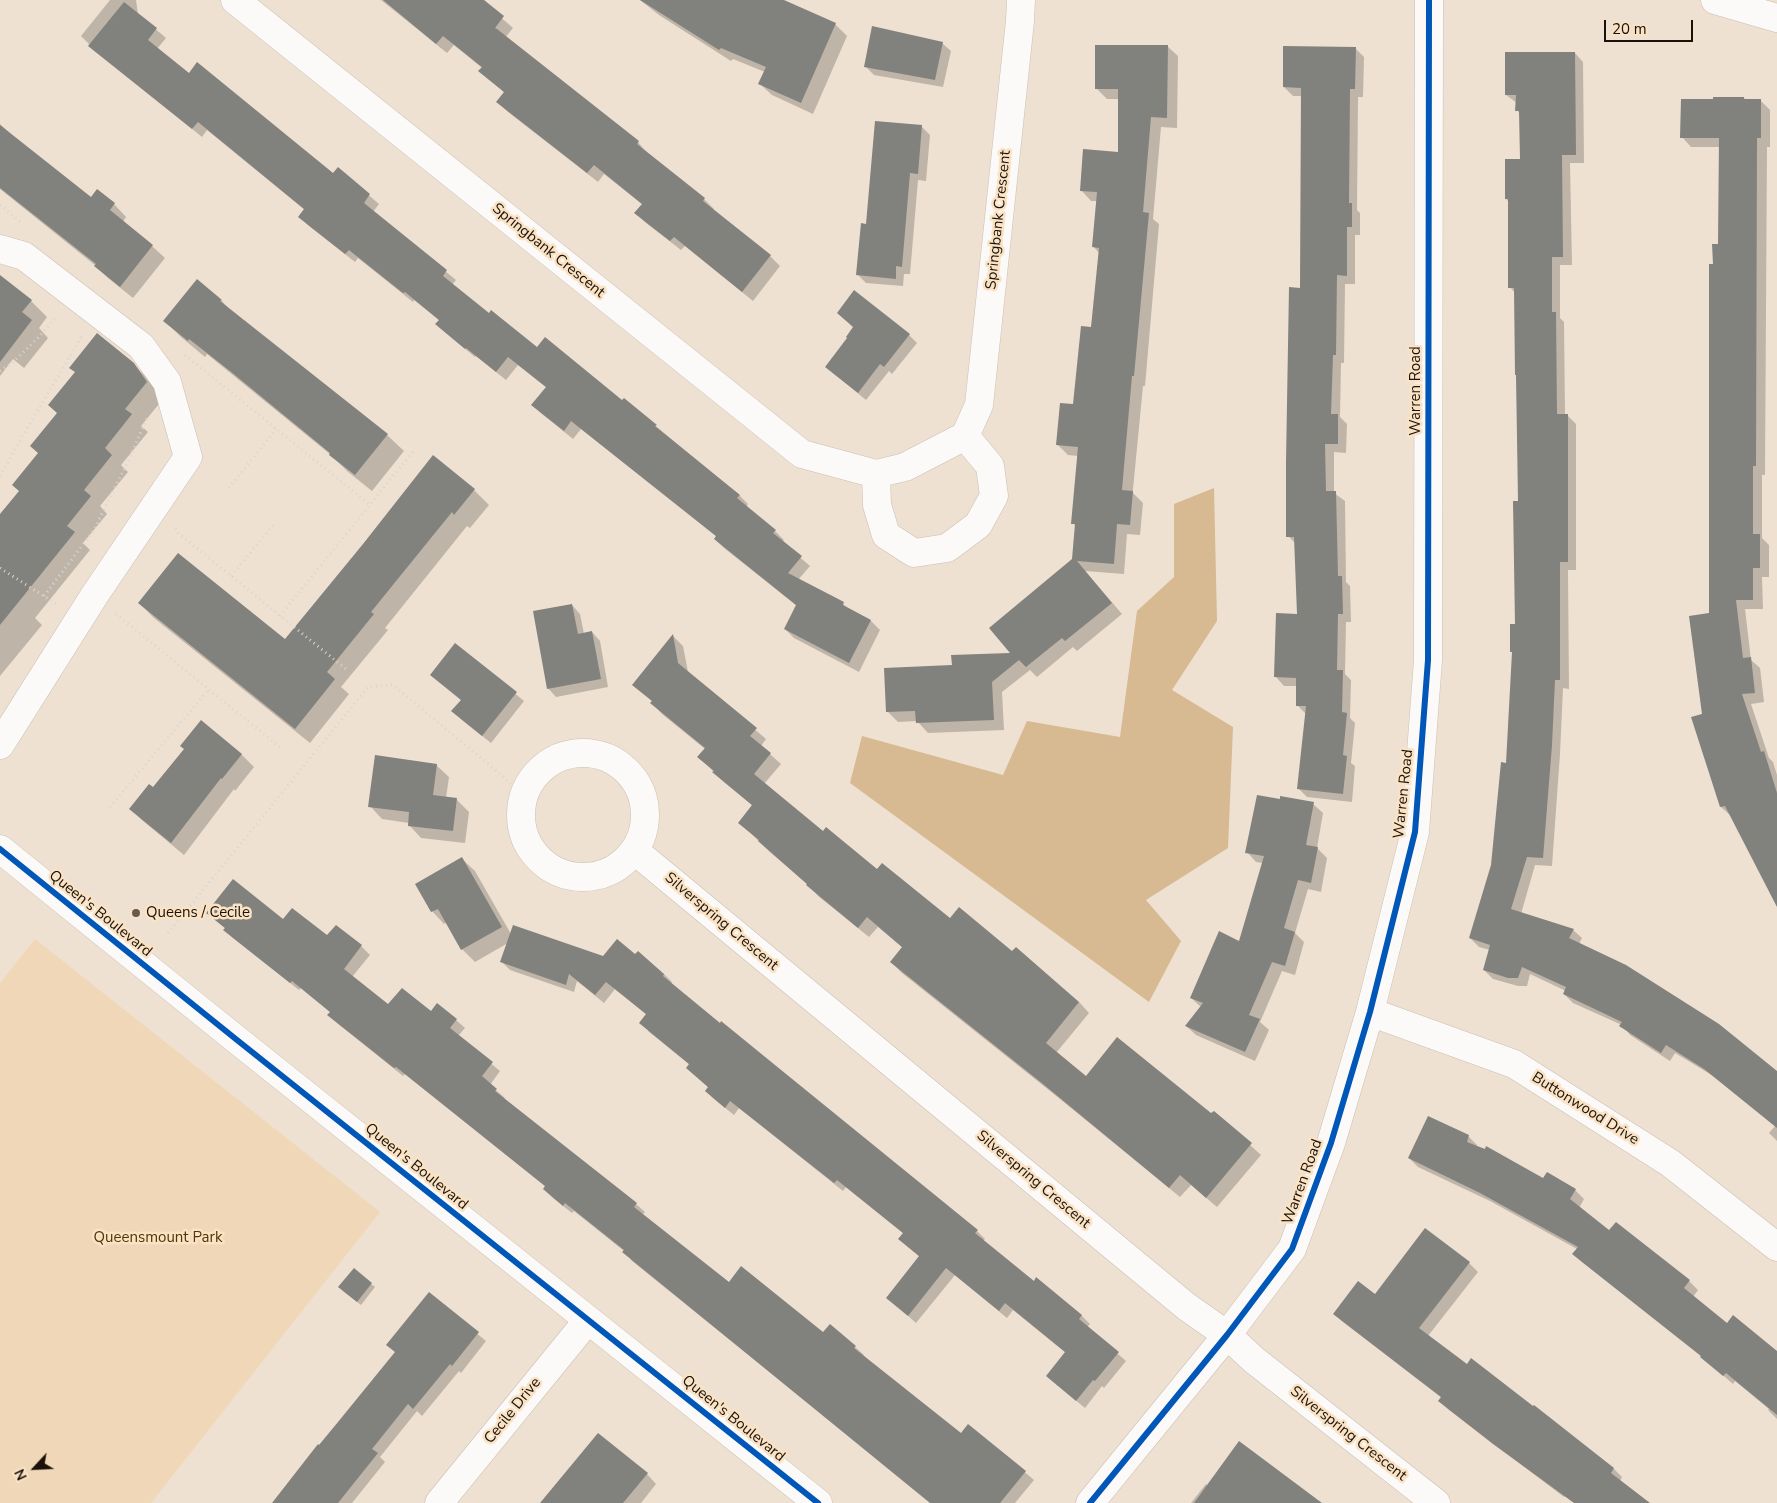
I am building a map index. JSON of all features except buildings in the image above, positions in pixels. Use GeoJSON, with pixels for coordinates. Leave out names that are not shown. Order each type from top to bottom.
{"type":"FeatureCollection","features":[{"type":"Feature","properties":{"kind":"street","name":"Springbank Crescent"},"geometry":{"type":"LineString","coordinates":[[235,0],[802,454],[876,474],[905,467],[965,436],[979,405],[1021,0]]}},
{"type":"Feature","properties":{"kind":"street","name":"Warren Road"},"geometry":{"type":"LineString","coordinates":[[1090,1503],[1227,1335],[1292,1249],[1331,1142],[1370,1012],[1415,832],[1428,660],[1429,0]]}},
{"type":"Feature","properties":{"kind":"street"},"geometry":{"type":"LineString","coordinates":[[1715,0],[1777,18]]}},
{"type":"Feature","properties":{"kind":"street"},"geometry":{"type":"LineString","coordinates":[[0,249],[24,256],[141,346],[167,382],[188,457],[94,596],[0,745]]}},
{"type":"Feature","properties":{"kind":"street"},"geometry":{"type":"LineString","coordinates":[[876,474],[877,505],[886,535],[914,553],[946,548],[978,525],[994,496],[990,466],[965,436]]}},
{"type":"Feature","properties":{"kind":"street"},"geometry":{"type":"LineString","coordinates":[[590,753],[612,759],[634,778],[643,798],[645,809],[644,831],[635,851],[624,863],[606,874],[584,879],[565,876],[545,866],[530,849],[521,828],[522,797],[532,778],[546,764],[566,754],[590,753]]}},
{"type":"Feature","properties":{"kind":"street","name":"Queen's Boulevard"},"geometry":{"type":"LineString","coordinates":[[0,849],[818,1503]]}},
{"type":"Feature","properties":{"kind":"street","name":"Silverspring Crescent"},"geometry":{"type":"LineString","coordinates":[[635,851],[1192,1311],[1227,1335],[1254,1360],[1436,1503]]}},
{"type":"Feature","properties":{"kind":"street","name":"Buttonwood Drive"},"geometry":{"type":"LineString","coordinates":[[1370,1012],[1514,1064],[1670,1163],[1777,1247]]}},
{"type":"Feature","properties":{"kind":"street","name":"Cecile Drive"},"geometry":{"type":"LineString","coordinates":[[439,1503],[588,1320]]}},
{"type":"Feature","properties":{"kind":"path"},"geometry":{"type":"LineString","coordinates":[[0,371],[12,363],[39,337],[74,294]]}},
{"type":"Feature","properties":{"kind":"path"},"geometry":{"type":"LineString","coordinates":[[0,476],[97,312]]}},
{"type":"Feature","properties":{"kind":"path"},"geometry":{"type":"LineString","coordinates":[[44,596],[94,530],[129,459],[164,378]]}},
{"type":"Feature","properties":{"kind":"path"},"geometry":{"type":"LineString","coordinates":[[229,488],[276,429]]}},
{"type":"Feature","properties":{"kind":"path"},"geometry":{"type":"LineString","coordinates":[[280,616],[415,449]]}},
{"type":"Feature","properties":{"kind":"path"},"geometry":{"type":"LineString","coordinates":[[164,492],[178,533],[346,669]]}},
{"type":"Feature","properties":{"kind":"path"},"geometry":{"type":"LineString","coordinates":[[230,576],[275,524]]}},
{"type":"Feature","properties":{"kind":"path"},"geometry":{"type":"LineString","coordinates":[[0,568],[79,620]]}},
{"type":"Feature","properties":{"kind":"path"},"geometry":{"type":"LineString","coordinates":[[94,596],[280,748]]}},
{"type":"Feature","properties":{"kind":"path"},"geometry":{"type":"LineString","coordinates":[[168,933],[368,687],[393,685],[505,778],[522,797]]}},
{"type":"Feature","properties":{"kind":"path"},"geometry":{"type":"LineString","coordinates":[[110,807],[209,689]]}},
{"type":"Feature","properties":{"kind":"green space","name":"Queensmount Park"},"geometry":{"type":"Polygon","coordinates":[[[35,939],[380,1212],[151,1503],[0,1503],[0,983],[35,939]]]}},
{"type":"Feature","properties":{"kind":"shaded area"},"geometry":{"type":"Polygon","coordinates":[[[1214,488],[1217,621],[1172,690],[1233,727],[1228,848],[1146,900],[1181,941],[1149,1002],[850,783],[862,736],[1003,775],[1027,721],[1120,737],[1137,611],[1174,577],[1174,504],[1214,488]]]}},
{"type":"Feature","properties":{"kind":"cycle path"},"geometry":{"type":"LineString","coordinates":[[1090,1503],[1227,1335],[1292,1249],[1331,1143],[1370,1012],[1415,832],[1428,660],[1429,0]]}},
{"type":"Feature","properties":{"kind":"cycle path"},"geometry":{"type":"LineString","coordinates":[[0,849],[818,1503]]}},
{"type":"Feature","properties":{"kind":"place","name":"Queens / Cecile"},"geometry":{"type":"Point","coordinates":[136,913]}}]}
